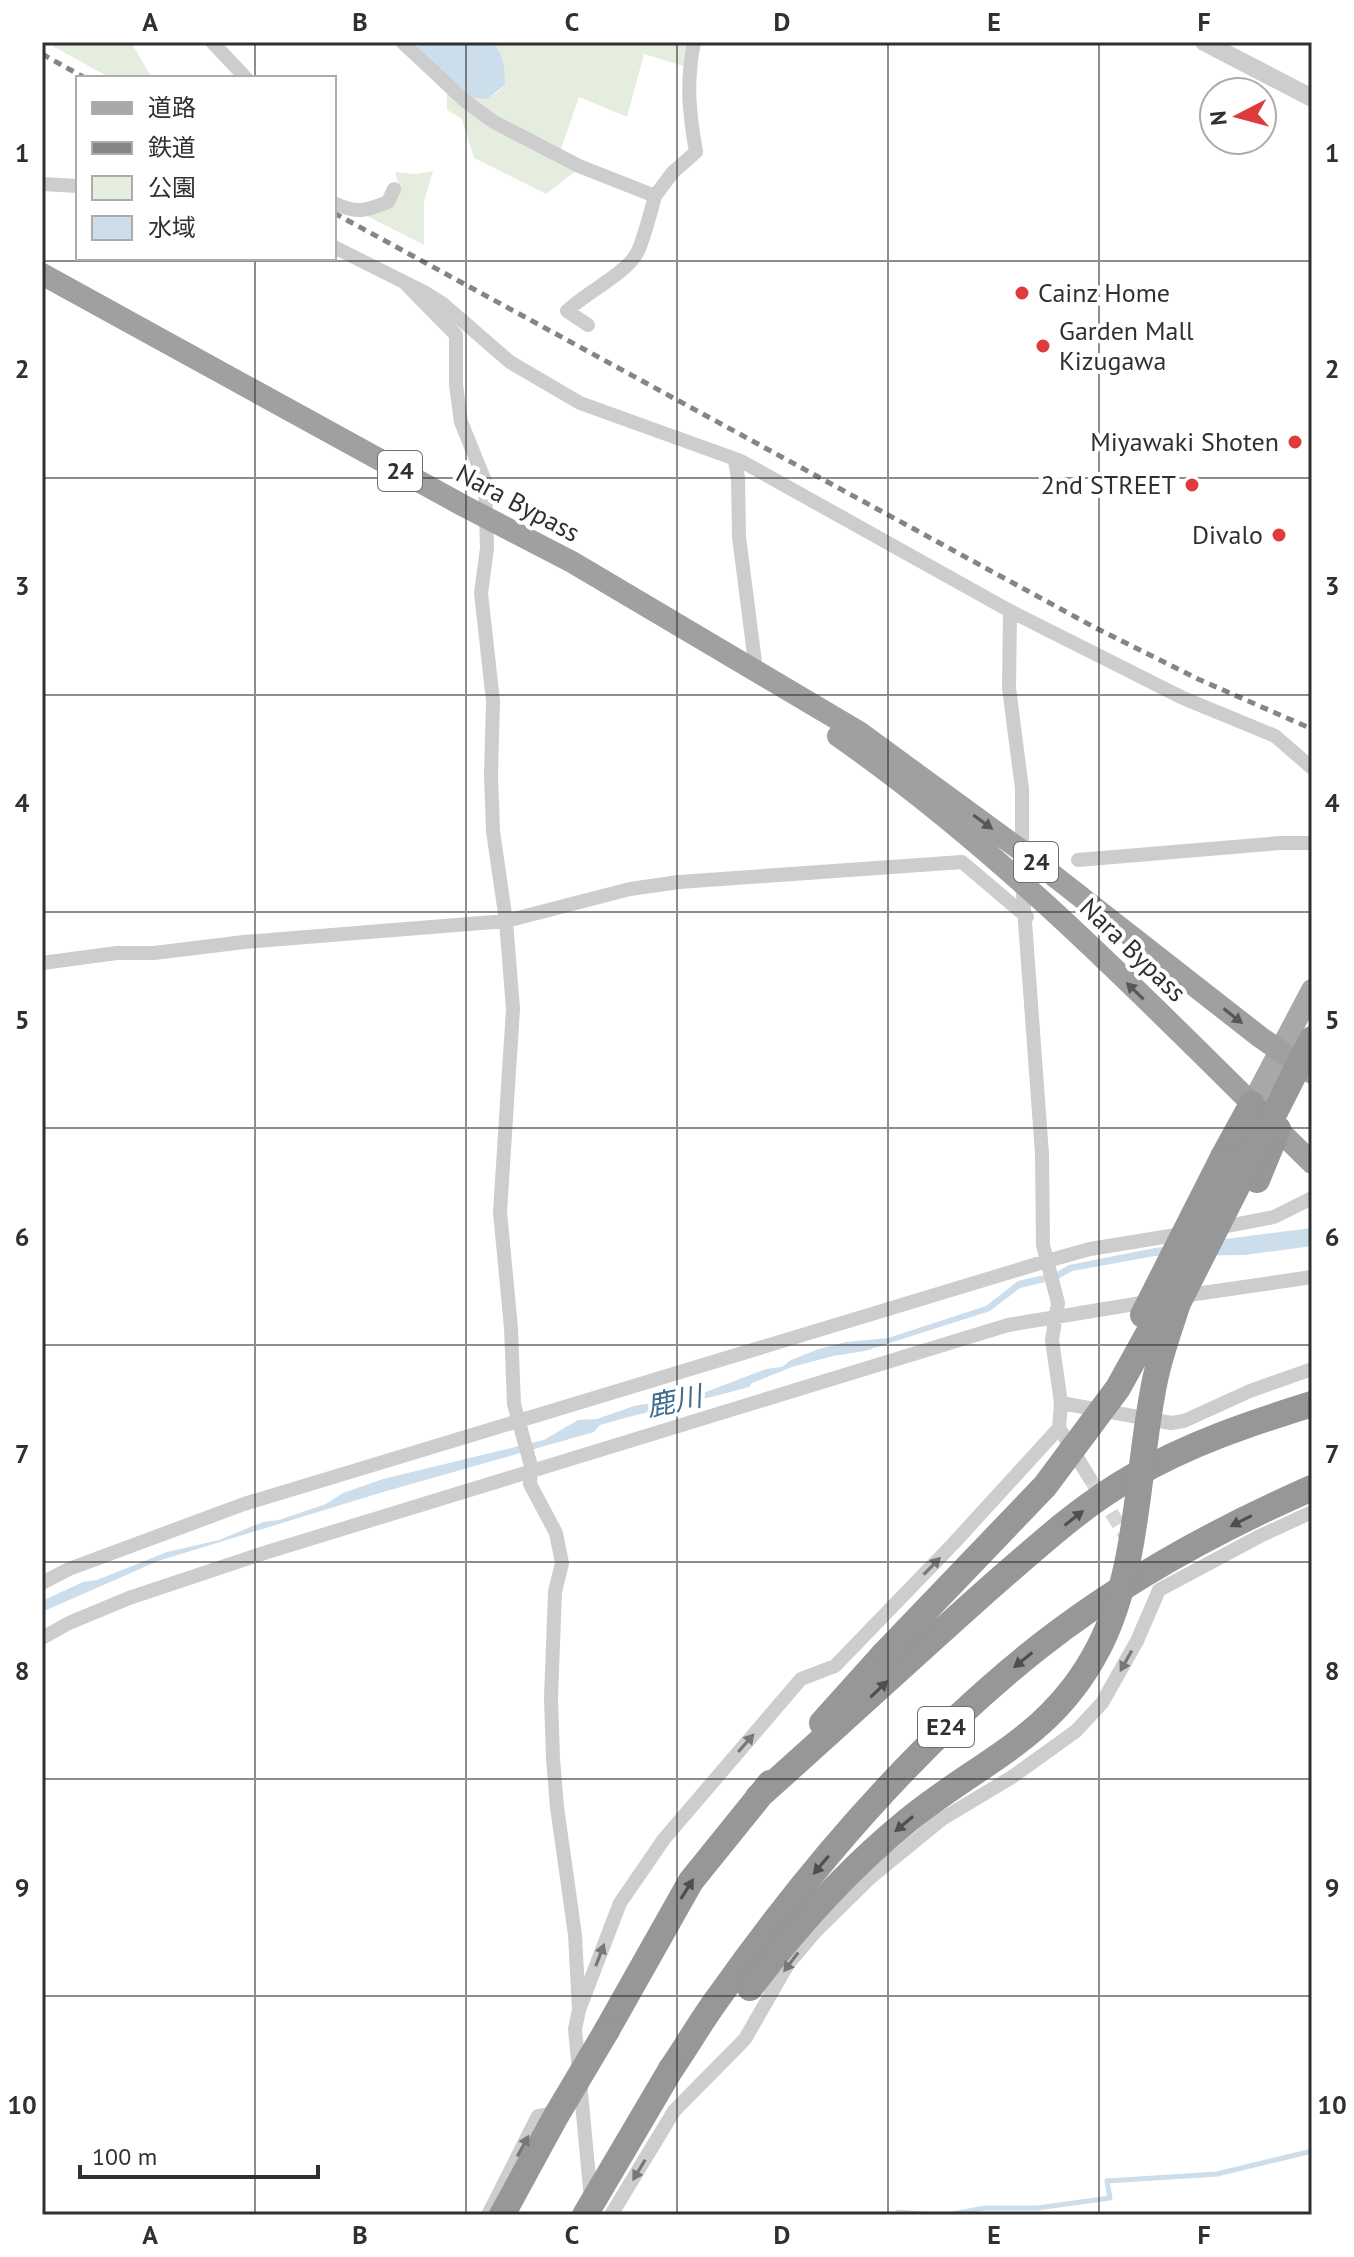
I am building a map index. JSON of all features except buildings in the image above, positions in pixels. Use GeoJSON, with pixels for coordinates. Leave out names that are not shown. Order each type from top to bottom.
{"type":"FeatureCollection","features":[{"type":"Feature","properties":{"kind":"highway","name":"Nara Bypass"},"geometry":{"type":"LineString","coordinates":[[42,274],[486,518],[572,562],[859,732],[1022,851],[1281,1051],[1310,1065]]}},
{"type":"Feature","properties":{"kind":"highway","name":"Nara Bypass"},"geometry":{"type":"LineString","coordinates":[[756,670],[795,705],[933,804],[1022,881],[1312,1163]]}},
{"type":"Feature","properties":{"kind":"highway"},"geometry":{"type":"LineString","coordinates":[[502,2215],[691,1881],[758,1797],[845,1697],[1045,1486],[1118,1388],[1307,1024]]}},
{"type":"Feature","properties":{"kind":"highway"},"geometry":{"type":"LineString","coordinates":[[678,2058],[750,1988],[786,1940],[830,1892],[908,1820],[996,1760],[1038,1727],[1074,1688],[1099,1647],[1124,1575],[1152,1394],[1163,1347],[1178,1303],[1307,1024]]}},
{"type":"Feature","properties":{"kind":"highway"},"geometry":{"type":"LineString","coordinates":[[884,1654],[980,1535],[1045,1462],[1087,1407],[1145,1312],[1252,1104]]}},
{"type":"Feature","properties":{"kind":"highway"},"geometry":{"type":"LineString","coordinates":[[947,1791],[1016,1761],[1053,1735],[1086,1701],[1112,1659],[1122,1636],[1143,1562],[1163,1413],[1178,1348],[1193,1309],[1257,1180],[1278,1129]]}},
{"type":"Feature","properties":{"kind":"highway"},"geometry":{"type":"LineString","coordinates":[[758,1797],[990,1588],[1099,1499],[1131,1477],[1202,1443],[1312,1404]]}},
{"type":"Feature","properties":{"kind":"highway","name":"E24"},"geometry":{"type":"LineString","coordinates":[[585,2215],[678,2058],[737,1972],[843,1839],[931,1742],[1052,1637],[1157,1566],[1227,1528],[1312,1488]]}},
{"type":"Feature","properties":{"kind":"main road"},"geometry":{"type":"LineString","coordinates":[[1252,1104],[1281,1051],[1307,1024],[1312,990]]}},
{"type":"Feature","properties":{"kind":"main road"},"geometry":{"type":"LineString","coordinates":[[1278,1129],[1310,1065]]}},
{"type":"Feature","properties":{"kind":"street"},"geometry":{"type":"LineString","coordinates":[[212,42],[244,76]]}},
{"type":"Feature","properties":{"kind":"street"},"geometry":{"type":"LineString","coordinates":[[402,42],[465,101],[494,122],[579,166],[655,196]]}},
{"type":"Feature","properties":{"kind":"street"},"geometry":{"type":"LineString","coordinates":[[588,325],[567,311],[638,253],[655,196],[673,172],[696,152],[687,105],[694,42]]}},
{"type":"Feature","properties":{"kind":"street"},"geometry":{"type":"LineString","coordinates":[[1204,42],[1226,47],[1312,98]]}},
{"type":"Feature","properties":{"kind":"street"},"geometry":{"type":"LineString","coordinates":[[42,184],[76,186]]}},
{"type":"Feature","properties":{"kind":"street"},"geometry":{"type":"LineString","coordinates":[[336,204],[351,211],[368,210],[388,202],[394,189]]}},
{"type":"Feature","properties":{"kind":"street"},"geometry":{"type":"LineString","coordinates":[[336,248],[443,304],[510,362],[580,403],[768,476],[1010,611],[1183,698],[1275,736],[1312,768]]}},
{"type":"Feature","properties":{"kind":"street"},"geometry":{"type":"LineString","coordinates":[[406,284],[456,335],[456,385],[461,422],[485,481],[487,548],[481,593],[493,701],[493,831],[506,921],[513,1009],[500,1212],[511,1328],[514,1404],[531,1468],[530,1484],[556,1533],[562,1563],[555,1592],[551,1698],[557,1807],[575,1935],[579,2010]]}},
{"type":"Feature","properties":{"kind":"street"},"geometry":{"type":"LineString","coordinates":[[735,461],[739,537],[756,670]]}},
{"type":"Feature","properties":{"kind":"street"},"geometry":{"type":"LineString","coordinates":[[1010,611],[1009,688],[1022,789],[1022,881],[1042,1154],[1043,1245],[1057,1310],[1052,1340],[1061,1403],[1059,1428],[1089,1477]]}},
{"type":"Feature","properties":{"kind":"street"},"geometry":{"type":"LineString","coordinates":[[1078,860],[1312,843]]}},
{"type":"Feature","properties":{"kind":"street"},"geometry":{"type":"LineString","coordinates":[[42,963],[117,953],[154,953],[244,942],[506,921],[630,889],[679,882],[962,862],[1027,917]]}},
{"type":"Feature","properties":{"kind":"street"},"geometry":{"type":"LineString","coordinates":[[42,1583],[69,1569],[244,1504],[519,1425],[1090,1249],[1249,1224],[1274,1217],[1312,1198]]}},
{"type":"Feature","properties":{"kind":"street"},"geometry":{"type":"LineString","coordinates":[[42,1638],[129,1598],[531,1468],[1057,1310],[1312,1277]]}},
{"type":"Feature","properties":{"kind":"street"},"geometry":{"type":"LineString","coordinates":[[1061,1403],[1171,1423],[1184,1421],[1250,1391],[1312,1369]]}},
{"type":"Feature","properties":{"kind":"street"},"geometry":{"type":"LineString","coordinates":[[593,2215],[575,2029],[579,2010],[620,1903],[664,1839],[801,1679],[835,1666],[1059,1428]]}},
{"type":"Feature","properties":{"kind":"street"},"geometry":{"type":"LineString","coordinates":[[611,2215],[674,2111],[745,2039],[788,1964],[816,1931],[871,1877],[942,1819],[1012,1777],[1076,1731],[1102,1703],[1137,1641],[1159,1590],[1312,1512]]}},
{"type":"Feature","properties":{"kind":"street"},"geometry":{"type":"LineString","coordinates":[[488,2215],[538,2116],[583,2110]]}},
{"type":"Feature","properties":{"kind":"green space"},"geometry":{"type":"Polygon","coordinates":[[[45,42],[131,42],[151,76],[107,76],[45,42]]]}},
{"type":"Feature","properties":{"kind":"green space"},"geometry":{"type":"Polygon","coordinates":[[[491,42],[687,42],[683,66],[644,54],[627,117],[579,97],[561,149],[497,118],[468,98],[488,97],[505,85],[501,55],[491,42]]]}},
{"type":"Feature","properties":{"kind":"green space"},"geometry":{"type":"Polygon","coordinates":[[[447,92],[577,170],[546,194],[474,158],[462,119],[447,110],[447,92]]]}},
{"type":"Feature","properties":{"kind":"green space"},"geometry":{"type":"Polygon","coordinates":[[[433,171],[424,201],[424,245],[367,216],[385,207],[399,187],[395,172],[416,174],[433,171]]]}},
{"type":"Feature","properties":{"kind":"water"},"geometry":{"type":"Polygon","coordinates":[[[422,42],[491,42],[501,55],[505,85],[487,99],[468,98],[415,48],[422,42]]]}},
{"type":"Feature","properties":{"kind":"water","name":"鹿川"},"geometry":{"type":"Polygon","coordinates":[[[1312,1228],[1312,1246],[1245,1255],[1155,1256],[1072,1271],[1058,1279],[1020,1288],[990,1311],[865,1351],[792,1367],[749,1387],[600,1425],[594,1432],[158,1561],[42,1612],[42,1601],[83,1582],[97,1580],[167,1552],[219,1540],[263,1522],[279,1520],[326,1504],[343,1493],[383,1479],[544,1440],[578,1420],[597,1419],[634,1406],[698,1395],[766,1369],[782,1367],[819,1349],[846,1342],[888,1338],[986,1306],[1018,1281],[1057,1272],[1069,1265],[1155,1248],[1312,1228]]]}},
{"type":"Feature","properties":{"kind":"waterway"},"geometry":{"type":"LineString","coordinates":[[947,2215],[985,2208],[1037,2208],[1110,2198],[1107,2181],[1217,2174],[1312,2151]]}},
{"type":"Feature","properties":{"kind":"waterway"},"geometry":{"type":"LineString","coordinates":[[898,2215],[898,2212],[935,2215]]}},
{"type":"Feature","properties":{"kind":"tunnel"},"geometry":{"type":"LineString","coordinates":[[1089,1477],[1129,1541]]}},
{"type":"Feature","properties":{"kind":"railway"},"geometry":{"type":"LineString","coordinates":[[42,54],[81,76]]}},
{"type":"Feature","properties":{"kind":"railway"},"geometry":{"type":"LineString","coordinates":[[336,214],[1092,626],[1198,679],[1312,729]]}},
{"type":"Feature","properties":{"kind":"place","name":"Cainz Home"},"geometry":{"type":"Point","coordinates":[1022,293]}},
{"type":"Feature","properties":{"kind":"place","name":"Garden Mall Kizugawa"},"geometry":{"type":"Point","coordinates":[1043,346]}},
{"type":"Feature","properties":{"kind":"place","name":"Miyawaki Shoten"},"geometry":{"type":"Point","coordinates":[1295,442]}},
{"type":"Feature","properties":{"kind":"place","name":"2nd STREET"},"geometry":{"type":"Point","coordinates":[1192,485]}},
{"type":"Feature","properties":{"kind":"place","name":"Divalo"},"geometry":{"type":"Point","coordinates":[1279,535]}}]}
